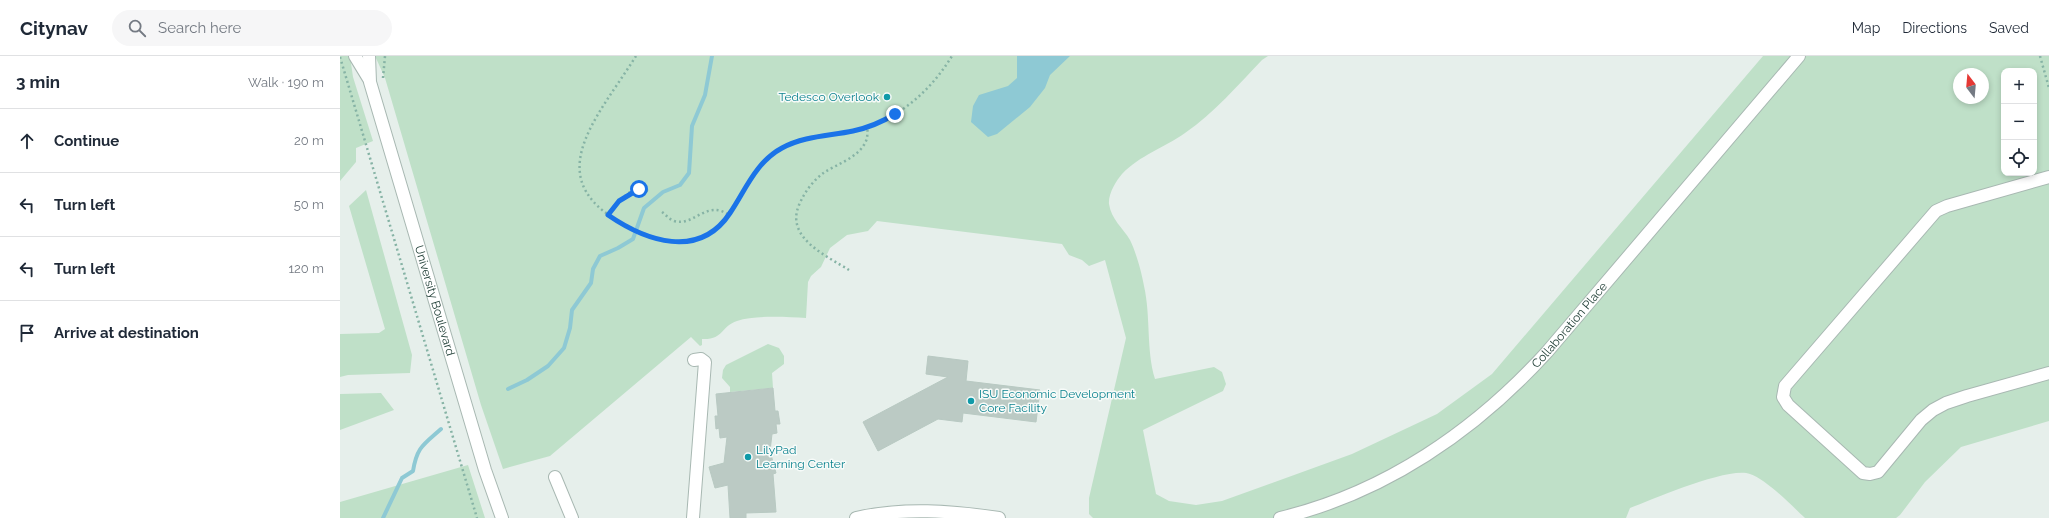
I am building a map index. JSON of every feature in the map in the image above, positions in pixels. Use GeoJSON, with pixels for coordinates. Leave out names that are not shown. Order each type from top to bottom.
{"type":"FeatureCollection","features":[{"type":"Feature","properties":{"kind":"street","name":"University Boulevard"},"geometry":{"type":"LineString","coordinates":[[355,56],[370,82],[485,470],[502,518]]}},
{"type":"Feature","properties":{"kind":"street","name":"University Boulevard"},"geometry":{"type":"LineString","coordinates":[[369,56],[370,82]]}},
{"type":"Feature","properties":{"kind":"street","name":"Collaboration Place"},"geometry":{"type":"LineString","coordinates":[[1280,518],[1324,505],[1349,495],[1410,466],[1445,444],[1503,398],[1548,352],[1799,56]]}},
{"type":"Feature","properties":{"kind":"street"},"geometry":{"type":"LineString","coordinates":[[2049,177],[1947,206],[1936,211],[1785,386],[1783,397],[1788,406],[1857,468],[1863,473],[1870,474],[1878,472],[1921,420],[1932,410],[1946,403],[1968,396],[2049,373]]}},
{"type":"Feature","properties":{"kind":"street"},"geometry":{"type":"LineString","coordinates":[[694,360],[701,359],[705,362],[694,518]]}},
{"type":"Feature","properties":{"kind":"street"},"geometry":{"type":"LineString","coordinates":[[555,477],[572,518]]}},
{"type":"Feature","properties":{"kind":"street"},"geometry":{"type":"LineString","coordinates":[[856,518],[889,513],[960,513],[999,518]]}},
{"type":"Feature","properties":{"kind":"path"},"geometry":{"type":"LineString","coordinates":[[636,56],[589,129],[580,150],[580,174],[584,189],[595,206],[619,222],[647,235],[671,242],[697,240],[714,231],[729,215],[758,168],[768,158],[782,148],[805,139],[853,131],[895,114],[922,95],[952,56]]}},
{"type":"Feature","properties":{"kind":"path"},"geometry":{"type":"LineString","coordinates":[[2040,56],[2049,88]]}},
{"type":"Feature","properties":{"kind":"path"},"geometry":{"type":"LineString","coordinates":[[340,58],[477,518]]}},
{"type":"Feature","properties":{"kind":"path"},"geometry":{"type":"LineString","coordinates":[[849,270],[805,240],[797,227],[796,212],[805,192],[814,181],[822,174],[851,157],[864,144],[867,140],[868,126]]}},
{"type":"Feature","properties":{"kind":"path"},"geometry":{"type":"LineString","coordinates":[[608,215],[619,201],[630,193],[641,188],[648,191]]}},
{"type":"Feature","properties":{"kind":"path"},"geometry":{"type":"LineString","coordinates":[[662,212],[672,220],[679,222],[712,210],[720,210],[729,215]]}},
{"type":"Feature","properties":{"kind":"green space"},"geometry":{"type":"Polygon","coordinates":[[[340,56],[350,56],[353,77],[373,141],[356,148],[356,162],[340,181],[340,56]]]}},
{"type":"Feature","properties":{"kind":"green space"},"geometry":{"type":"Polygon","coordinates":[[[375,56],[1268,56],[1262,60],[1216,108],[1196,125],[1129,167],[1115,184],[1109,200],[1112,214],[1130,240],[1140,269],[1146,298],[1150,357],[1155,379],[1214,367],[1222,372],[1226,384],[1223,391],[1143,430],[1156,494],[1169,501],[1196,505],[1222,501],[1352,454],[1437,414],[1492,374],[1763,56],[2049,56],[2049,421],[1961,447],[1925,482],[1900,515],[1896,518],[1805,518],[1764,481],[1750,474],[1740,473],[1709,479],[1673,491],[1630,508],[1626,518],[1093,518],[1089,514],[1089,498],[1126,338],[1105,260],[1089,266],[1082,260],[1069,255],[1062,244],[877,221],[868,231],[847,235],[830,248],[821,267],[811,276],[808,282],[806,318],[761,317],[744,319],[732,323],[719,335],[709,339],[702,339],[702,345],[700,346],[691,337],[550,456],[503,469],[481,405],[385,78],[375,56]]]}},
{"type":"Feature","properties":{"kind":"green space"},"geometry":{"type":"Polygon","coordinates":[[[366,190],[412,355],[410,373],[348,375],[340,377],[340,334],[379,333],[385,329],[349,206],[366,190]]]}},
{"type":"Feature","properties":{"kind":"green space"},"geometry":{"type":"Polygon","coordinates":[[[768,344],[779,348],[784,356],[784,364],[772,373],[773,388],[730,392],[730,387],[722,378],[723,370],[726,365],[768,344]]]}},
{"type":"Feature","properties":{"kind":"green space"},"geometry":{"type":"Polygon","coordinates":[[[381,393],[394,410],[340,430],[340,394],[381,393]]]}},
{"type":"Feature","properties":{"kind":"green space"},"geometry":{"type":"Polygon","coordinates":[[[468,465],[485,518],[340,518],[340,502],[468,465]]]}},
{"type":"Feature","properties":{"kind":"water"},"geometry":{"type":"Polygon","coordinates":[[[1017,56],[1070,56],[1050,75],[1045,88],[1030,107],[997,134],[988,137],[971,122],[973,106],[979,95],[1008,86],[1017,78],[1017,56]]]}},
{"type":"Feature","properties":{"kind":"building","name":"ISU Economic Development Core Facility"},"geometry":{"type":"Polygon","coordinates":[[[928,356],[968,361],[966,381],[1040,390],[1036,422],[963,413],[962,422],[938,419],[878,451],[863,422],[948,377],[926,374],[928,356]]]}},
{"type":"Feature","properties":{"kind":"building","name":"LilyPad Learning Center"},"geometry":{"type":"Polygon","coordinates":[[[773,388],[775,411],[778,411],[780,424],[776,424],[777,433],[772,434],[770,451],[776,473],[773,474],[776,512],[746,513],[746,518],[730,518],[728,485],[715,488],[709,467],[724,463],[727,437],[720,438],[719,428],[716,429],[715,416],[718,416],[716,394],[773,388]]]}},
{"type":"Feature","properties":{"kind":"waterway"},"geometry":{"type":"LineString","coordinates":[[508,389],[527,380],[548,366],[564,348],[570,328],[572,310],[591,283],[593,269],[600,256],[633,239],[644,208],[663,192],[680,185],[689,173],[692,126],[705,95],[712,56]]}},
{"type":"Feature","properties":{"kind":"waterway"},"geometry":{"type":"LineString","coordinates":[[383,518],[402,478],[413,471],[419,451],[425,443],[441,429]]}},
{"type":"Feature","properties":{"kind":"place","name":"Tedesco Overlook"},"geometry":{"type":"Point","coordinates":[887,97]}},
{"type":"Feature","properties":{"kind":"place","name":"ISU Economic Development Core Facility"},"geometry":{"type":"Point","coordinates":[971,401]}},
{"type":"Feature","properties":{"kind":"place","name":"LilyPad Learning Center"},"geometry":{"type":"Point","coordinates":[748,457]}},
{"type":"Feature","properties":{"kind":"route"},"geometry":{"type":"LineString","coordinates":[[639,189],[636,189],[619,201],[608,215],[619,222],[659,240],[680,242],[697,240],[714,231],[730,214],[758,168],[775,152],[796,141],[859,130],[876,124],[895,114]]}}]}
